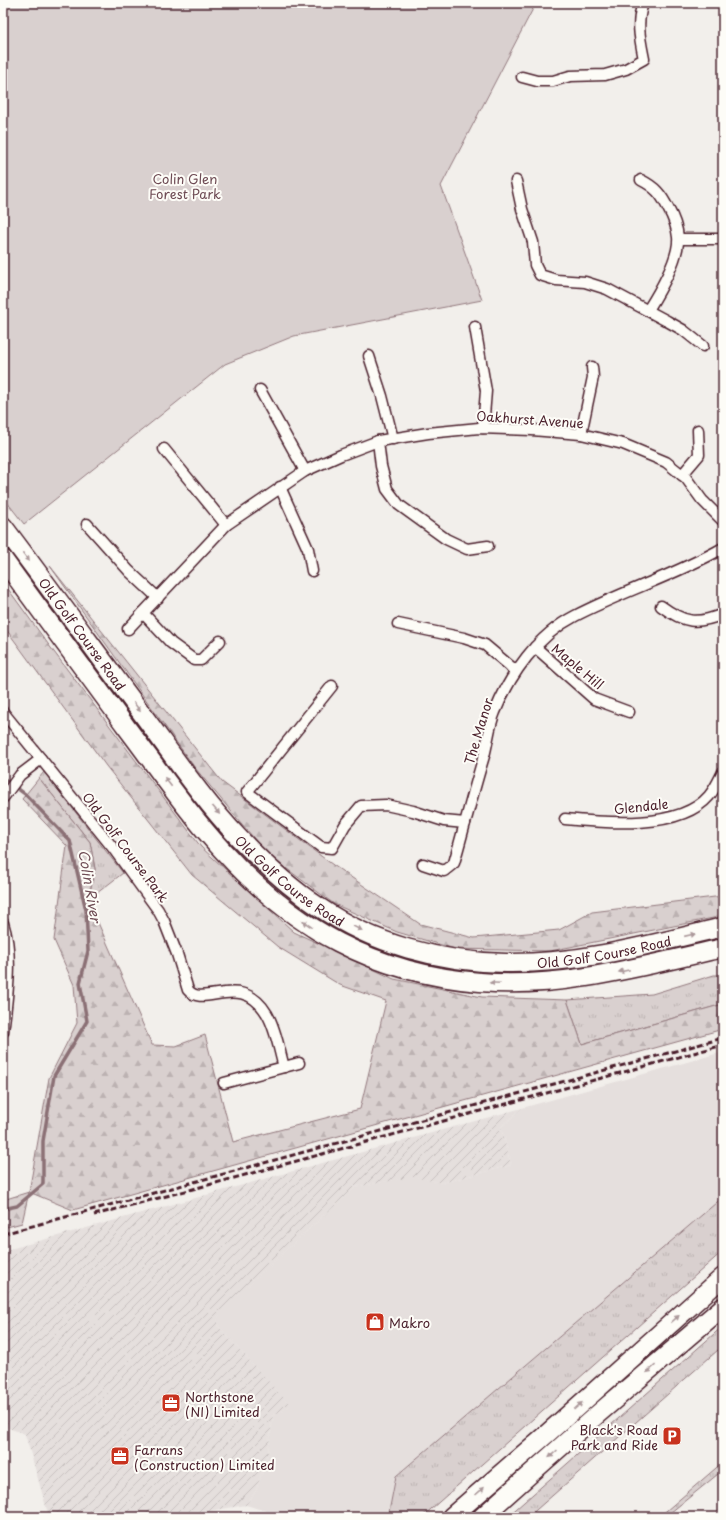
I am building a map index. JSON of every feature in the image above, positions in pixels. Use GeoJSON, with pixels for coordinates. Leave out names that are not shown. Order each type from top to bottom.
{"type":"FeatureCollection","features":[{"type":"Feature","properties":{"kind":"highway","name":"Old Golf Course Road"},"geometry":{"type":"LineString","coordinates":[[3,526],[206,799],[238,837],[266,864],[297,890],[318,907],[341,921],[397,945],[426,953],[452,959],[504,963],[565,960],[598,955],[723,927]]}},
{"type":"Feature","properties":{"kind":"highway","name":"Old Golf Course Road"},"geometry":{"type":"LineString","coordinates":[[3,559],[138,742],[222,850],[282,907],[307,925],[331,939],[390,965],[422,973],[481,982],[510,983],[533,983],[605,974],[723,948]]}},
{"type":"Feature","properties":{"kind":"highway"},"geometry":{"type":"LineString","coordinates":[[451,1517],[723,1276]]}},
{"type":"Feature","properties":{"kind":"highway"},"geometry":{"type":"LineString","coordinates":[[482,1517],[592,1419],[723,1307]]}},
{"type":"Feature","properties":{"kind":"street"},"geometry":{"type":"LineString","coordinates":[[522,77],[537,81],[554,81],[570,76],[605,75],[626,69],[644,59],[640,38],[639,16],[643,3]]}},
{"type":"Feature","properties":{"kind":"street"},"geometry":{"type":"LineString","coordinates":[[641,180],[652,185],[663,197],[672,216],[678,239],[669,272],[648,310]]}},
{"type":"Feature","properties":{"kind":"street"},"geometry":{"type":"LineString","coordinates":[[516,181],[522,209],[533,242],[534,265],[540,275],[556,280],[586,282],[607,289],[683,330],[703,346]]}},
{"type":"Feature","properties":{"kind":"street"},"geometry":{"type":"LineString","coordinates":[[678,239],[723,239]]}},
{"type":"Feature","properties":{"kind":"street"},"geometry":{"type":"LineString","coordinates":[[475,327],[486,391],[483,428]]}},
{"type":"Feature","properties":{"kind":"street"},"geometry":{"type":"LineString","coordinates":[[369,356],[394,439]]}},
{"type":"Feature","properties":{"kind":"street"},"geometry":{"type":"LineString","coordinates":[[581,434],[593,377],[592,367]]}},
{"type":"Feature","properties":{"kind":"street"},"geometry":{"type":"LineString","coordinates":[[260,390],[305,471]]}},
{"type":"Feature","properties":{"kind":"street","name":"Oakhurst Avenue"},"geometry":{"type":"LineString","coordinates":[[128,629],[226,525],[305,471],[378,441],[428,432],[483,428],[581,434],[623,444],[666,462],[686,478],[702,500],[723,521]]}},
{"type":"Feature","properties":{"kind":"street"},"geometry":{"type":"LineString","coordinates":[[682,475],[699,455],[698,430]]}},
{"type":"Feature","properties":{"kind":"street"},"geometry":{"type":"LineString","coordinates":[[378,441],[381,466],[387,488],[399,505],[446,539],[468,549],[488,546]]}},
{"type":"Feature","properties":{"kind":"street"},"geometry":{"type":"LineString","coordinates":[[164,449],[226,525]]}},
{"type":"Feature","properties":{"kind":"street"},"geometry":{"type":"LineString","coordinates":[[280,487],[308,549],[312,571]]}},
{"type":"Feature","properties":{"kind":"street"},"geometry":{"type":"LineString","coordinates":[[86,524],[130,571],[161,594]]}},
{"type":"Feature","properties":{"kind":"street","name":"The Manor"},"geometry":{"type":"LineString","coordinates":[[423,864],[444,871],[454,864],[486,750],[494,713],[515,672],[535,647],[573,617],[644,584],[689,566],[723,548]]}},
{"type":"Feature","properties":{"kind":"street"},"geometry":{"type":"LineString","coordinates":[[661,606],[669,612],[688,621],[706,621],[723,614]]}},
{"type":"Feature","properties":{"kind":"street"},"geometry":{"type":"LineString","coordinates":[[143,614],[171,643],[194,660],[201,660],[220,641]]}},
{"type":"Feature","properties":{"kind":"street"},"geometry":{"type":"LineString","coordinates":[[398,624],[464,638],[485,645],[515,672]]}},
{"type":"Feature","properties":{"kind":"street","name":"Maple Hill"},"geometry":{"type":"LineString","coordinates":[[535,647],[594,699],[629,712]]}},
{"type":"Feature","properties":{"kind":"street"},"geometry":{"type":"LineString","coordinates":[[332,686],[247,792],[321,847],[332,848],[345,825],[361,806],[386,805],[413,811],[444,821],[465,823]]}},
{"type":"Feature","properties":{"kind":"street","name":"Old Golf Course Park"},"geometry":{"type":"LineString","coordinates":[[3,712],[113,848],[158,910],[177,954],[188,990],[191,994],[200,996],[241,992],[256,1000],[262,1005],[272,1023],[284,1067]]}},
{"type":"Feature","properties":{"kind":"street"},"geometry":{"type":"LineString","coordinates":[[3,798],[23,772],[41,759]]}},
{"type":"Feature","properties":{"kind":"street","name":"Glendale"},"geometry":{"type":"LineString","coordinates":[[565,819],[592,822],[632,823],[668,818],[696,807],[708,797],[716,787],[723,772]]}},
{"type":"Feature","properties":{"kind":"street"},"geometry":{"type":"LineString","coordinates":[[3,923],[7,934],[9,958],[3,1032]]}},
{"type":"Feature","properties":{"kind":"street"},"geometry":{"type":"LineString","coordinates":[[224,1083],[299,1063]]}},
{"type":"Feature","properties":{"kind":"shaded area"},"geometry":{"type":"Polygon","coordinates":[[[723,1052],[723,1197],[396,1476],[388,1517],[286,1517],[246,1505],[256,1491],[268,1452],[273,1415],[290,1406],[217,1325],[219,1311],[355,1187],[413,1176],[442,1183],[511,1165],[501,1127],[522,1108],[723,1052]]]}},
{"type":"Feature","properties":{"kind":"shaded area"},"geometry":{"type":"Polygon","coordinates":[[[522,1108],[501,1127],[511,1165],[442,1183],[413,1177],[355,1187],[220,1311],[217,1325],[291,1406],[273,1415],[268,1452],[256,1491],[246,1505],[172,1517],[49,1517],[25,1434],[3,1426],[3,1251],[522,1108]]]}},
{"type":"Feature","properties":{"kind":"green space","name":"Colin Glen Forest Park"},"geometry":{"type":"Polygon","coordinates":[[[3,3],[536,3],[441,186],[482,300],[294,336],[225,364],[24,524],[3,497],[3,3]]]}},
{"type":"Feature","properties":{"kind":"green space"},"geometry":{"type":"Polygon","coordinates":[[[3,532],[264,869],[406,953],[620,960],[723,938],[723,941],[622,962],[543,975],[488,975],[419,963],[386,953],[323,923],[294,903],[265,880],[196,802],[3,544],[3,532]]]}},
{"type":"Feature","properties":{"kind":"green space"},"geometry":{"type":"Polygon","coordinates":[[[50,566],[222,782],[333,865],[420,924],[474,938],[559,930],[592,912],[723,896],[723,916],[550,951],[455,949],[397,932],[334,904],[267,854],[195,768],[50,566]]]}},
{"type":"Feature","properties":{"kind":"green space"},"geometry":{"type":"Polygon","coordinates":[[[3,582],[201,847],[294,932],[394,979],[482,997],[567,1000],[582,1044],[723,1004],[723,1029],[73,1210],[29,1192],[49,1078],[77,1023],[74,985],[54,940],[67,846],[22,799],[39,778],[90,842],[95,869],[88,900],[152,1045],[176,1046],[205,1035],[233,1142],[360,1109],[386,1001],[340,985],[278,947],[192,875],[106,766],[3,625],[3,582]]]}},
{"type":"Feature","properties":{"kind":"green space"},"geometry":{"type":"Polygon","coordinates":[[[44,772],[123,873],[88,900],[95,869],[90,842],[39,778],[44,772]]]}},
{"type":"Feature","properties":{"kind":"green space"},"geometry":{"type":"Polygon","coordinates":[[[714,975],[723,975],[723,1004],[582,1044],[567,1000],[652,994],[714,975]]]}},
{"type":"Feature","properties":{"kind":"green space"},"geometry":{"type":"Polygon","coordinates":[[[29,1192],[22,1223],[3,1228],[3,1200],[29,1192]]]}},
{"type":"Feature","properties":{"kind":"green space"},"geometry":{"type":"Polygon","coordinates":[[[723,1197],[723,1251],[422,1517],[388,1517],[396,1476],[723,1197]]]}},
{"type":"Feature","properties":{"kind":"green space"},"geometry":{"type":"Polygon","coordinates":[[[723,1326],[723,1355],[718,1350],[528,1517],[507,1517],[723,1326]]]}},
{"type":"Feature","properties":{"kind":"green space"},"geometry":{"type":"Polygon","coordinates":[[[723,1462],[723,1470],[665,1517],[659,1517],[723,1462]]]}},
{"type":"Feature","properties":{"kind":"waterway","name":"Colin River"},"geometry":{"type":"LineString","coordinates":[[3,778],[25,794],[70,841],[86,910],[88,951],[80,983],[87,1021],[54,1076],[43,1141],[43,1184],[17,1206],[3,1209]]}},
{"type":"Feature","properties":{"kind":"railway"},"geometry":{"type":"LineString","coordinates":[[3,1234],[723,1038]]}},
{"type":"Feature","properties":{"kind":"railway"},"geometry":{"type":"LineString","coordinates":[[94,1215],[723,1045]]}},
{"type":"Feature","properties":{"kind":"place","name":"Makro"},"geometry":{"type":"Point","coordinates":[375,1322]}},
{"type":"Feature","properties":{"kind":"place","name":"Northstone (NI) Limited"},"geometry":{"type":"Point","coordinates":[171,1403]}},
{"type":"Feature","properties":{"kind":"place","name":"Black's Road Park and Ride"},"geometry":{"type":"Point","coordinates":[672,1436]}},
{"type":"Feature","properties":{"kind":"place","name":"Farrans (Construction) Limited"},"geometry":{"type":"Point","coordinates":[120,1456]}}]}
